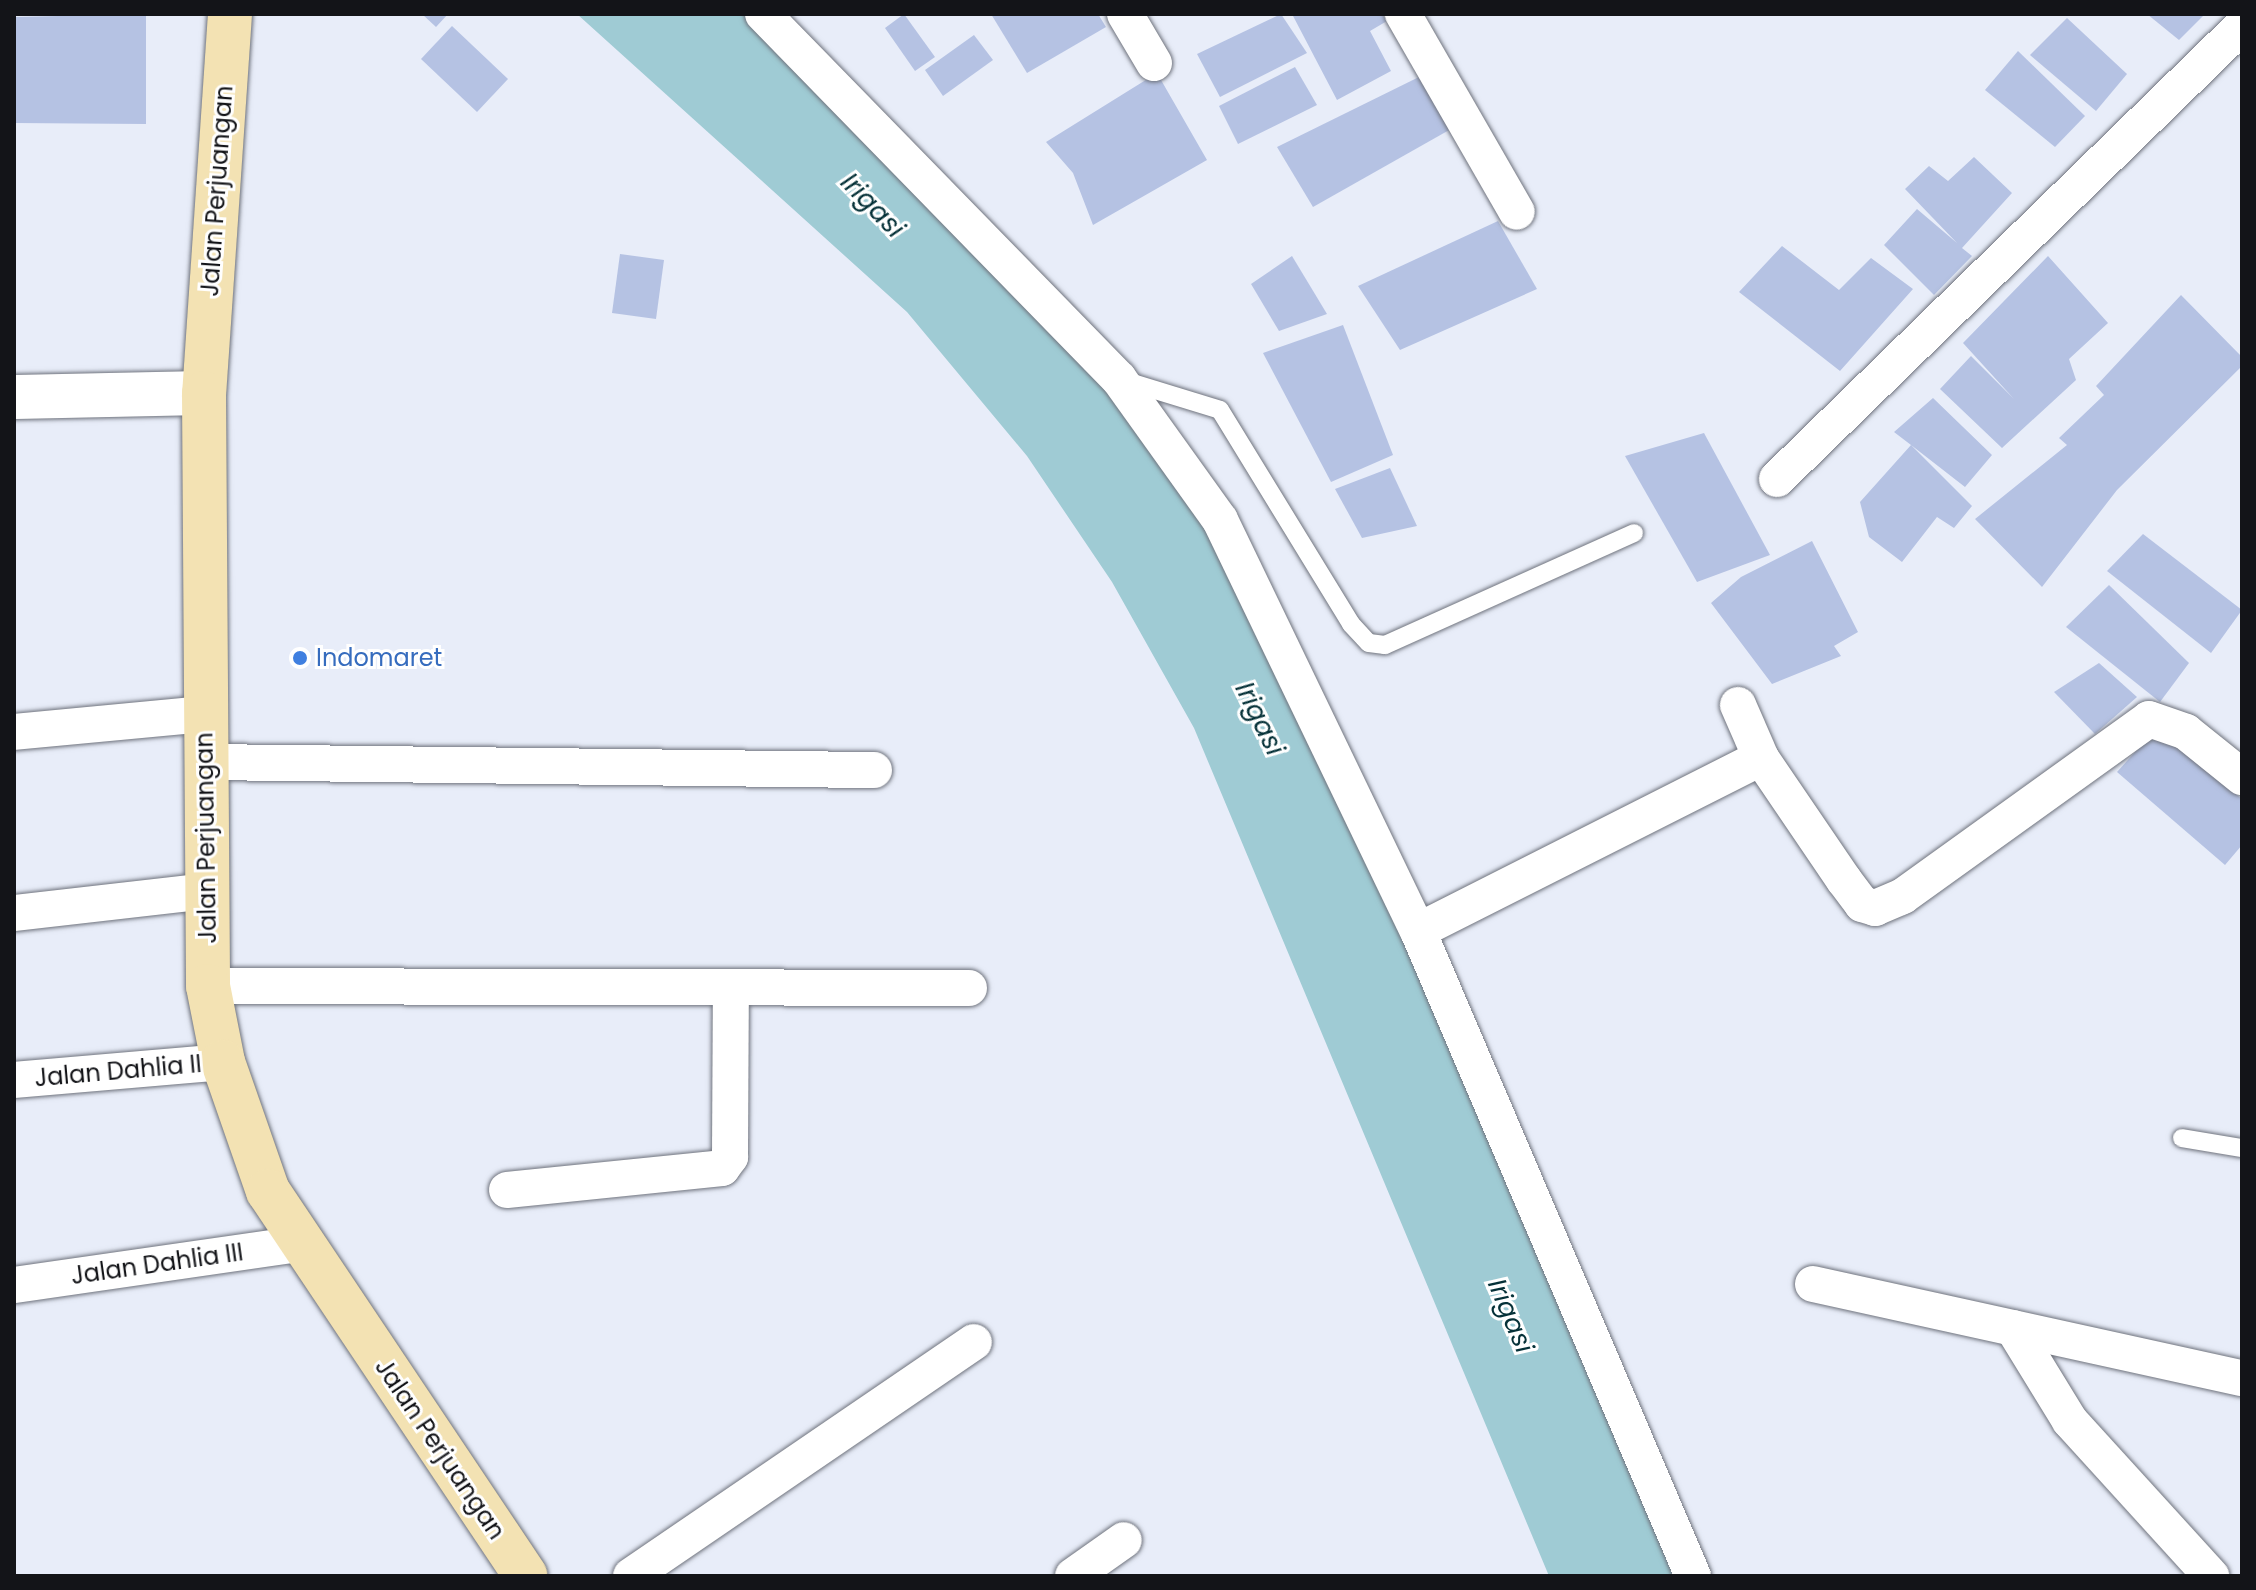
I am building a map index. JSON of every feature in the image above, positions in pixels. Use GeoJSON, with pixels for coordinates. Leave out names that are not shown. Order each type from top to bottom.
{"type":"FeatureCollection","features":[{"type":"Feature","properties":{"kind":"main road","name":"Jalan Perjuangan"},"geometry":{"type":"LineString","coordinates":[[230,14],[204,393],[208,986],[223,1062],[268,1191],[300,1244],[526,1576]]}},
{"type":"Feature","properties":{"kind":"street"},"geometry":{"type":"LineString","coordinates":[[763,14],[1119,379],[1220,520],[1418,931],[1693,1576]]}},
{"type":"Feature","properties":{"kind":"street"},"geometry":{"type":"LineString","coordinates":[[1125,14],[1154,63]]}},
{"type":"Feature","properties":{"kind":"street"},"geometry":{"type":"LineString","coordinates":[[1403,14],[1517,212]]}},
{"type":"Feature","properties":{"kind":"street"},"geometry":{"type":"LineString","coordinates":[[1777,479],[2242,26]]}},
{"type":"Feature","properties":{"kind":"street"},"geometry":{"type":"LineString","coordinates":[[14,397],[204,393]]}},
{"type":"Feature","properties":{"kind":"street"},"geometry":{"type":"LineString","coordinates":[[1738,705],[1761,758],[1862,904],[1875,908],[1903,896],[2149,719],[2186,732],[2242,777]]}},
{"type":"Feature","properties":{"kind":"street"},"geometry":{"type":"LineString","coordinates":[[14,732],[205,714]]}},
{"type":"Feature","properties":{"kind":"street"},"geometry":{"type":"LineString","coordinates":[[1418,931],[1761,758]]}},
{"type":"Feature","properties":{"kind":"street"},"geometry":{"type":"LineString","coordinates":[[205,762],[874,770]]}},
{"type":"Feature","properties":{"kind":"street"},"geometry":{"type":"LineString","coordinates":[[14,913],[206,891]]}},
{"type":"Feature","properties":{"kind":"street"},"geometry":{"type":"LineString","coordinates":[[208,986],[731,990],[969,988]]}},
{"type":"Feature","properties":{"kind":"street"},"geometry":{"type":"LineString","coordinates":[[507,1190],[722,1168],[730,1157],[731,990]]}},
{"type":"Feature","properties":{"kind":"street","name":"Jalan Dahlia II"},"geometry":{"type":"LineString","coordinates":[[14,1080],[223,1062]]}},
{"type":"Feature","properties":{"kind":"street","name":"Jalan Dahlia III"},"geometry":{"type":"LineString","coordinates":[[14,1285],[300,1244]]}},
{"type":"Feature","properties":{"kind":"street"},"geometry":{"type":"LineString","coordinates":[[1813,1284],[2242,1378]]}},
{"type":"Feature","properties":{"kind":"street"},"geometry":{"type":"LineString","coordinates":[[2013,1328],[2070,1421],[2211,1576]]}},
{"type":"Feature","properties":{"kind":"street"},"geometry":{"type":"LineString","coordinates":[[631,1576],[974,1342]]}},
{"type":"Feature","properties":{"kind":"street"},"geometry":{"type":"LineString","coordinates":[[1073,1576],[1124,1540]]}},
{"type":"Feature","properties":{"kind":"lane"},"geometry":{"type":"LineString","coordinates":[[1119,379],[1220,410],[1351,624],[1369,643],[1385,645],[1634,533]]}},
{"type":"Feature","properties":{"kind":"lane"},"geometry":{"type":"LineString","coordinates":[[2182,1138],[2242,1148]]}},
{"type":"Feature","properties":{"kind":"water","name":"Irigasi"},"geometry":{"type":"Polygon","coordinates":[[[577,14],[765,14],[1116,382],[1286,647],[1675,1576],[1549,1576],[1194,728],[1112,582],[1027,456],[907,312],[577,14]]]}},
{"type":"Feature","properties":{"kind":"building"},"geometry":{"type":"Polygon","coordinates":[[[146,14],[146,124],[14,123],[14,17],[146,14]]]}},
{"type":"Feature","properties":{"kind":"building"},"geometry":{"type":"Polygon","coordinates":[[[422,14],[448,14],[436,27],[422,14]]]}},
{"type":"Feature","properties":{"kind":"building"},"geometry":{"type":"Polygon","coordinates":[[[904,14],[935,57],[915,71],[885,28],[904,14]]]}},
{"type":"Feature","properties":{"kind":"building"},"geometry":{"type":"Polygon","coordinates":[[[991,14],[1098,14],[1106,27],[1027,73],[991,14]]]}},
{"type":"Feature","properties":{"kind":"building"},"geometry":{"type":"Polygon","coordinates":[[[1281,14],[1307,53],[1220,97],[1197,54],[1281,14]]]}},
{"type":"Feature","properties":{"kind":"building"},"geometry":{"type":"Polygon","coordinates":[[[1292,14],[1382,14],[1387,21],[1370,31],[1391,71],[1337,100],[1292,14]]]}},
{"type":"Feature","properties":{"kind":"building"},"geometry":{"type":"Polygon","coordinates":[[[2147,14],[2205,14],[2179,40],[2147,14]]]}},
{"type":"Feature","properties":{"kind":"building"},"geometry":{"type":"Polygon","coordinates":[[[2067,18],[2127,74],[2096,111],[2030,55],[2067,18]]]}},
{"type":"Feature","properties":{"kind":"building"},"geometry":{"type":"Polygon","coordinates":[[[452,26],[508,79],[477,112],[421,59],[452,26]]]}},
{"type":"Feature","properties":{"kind":"building"},"geometry":{"type":"Polygon","coordinates":[[[974,35],[993,60],[943,96],[925,70],[974,35]]]}},
{"type":"Feature","properties":{"kind":"building"},"geometry":{"type":"Polygon","coordinates":[[[2018,51],[2085,116],[2055,147],[1985,90],[2018,51]]]}},
{"type":"Feature","properties":{"kind":"building"},"geometry":{"type":"Polygon","coordinates":[[[1295,67],[1317,105],[1238,144],[1219,106],[1295,67]]]}},
{"type":"Feature","properties":{"kind":"building"},"geometry":{"type":"Polygon","coordinates":[[[1157,73],[1207,160],[1093,225],[1073,173],[1046,142],[1157,73]]]}},
{"type":"Feature","properties":{"kind":"building"},"geometry":{"type":"Polygon","coordinates":[[[1421,76],[1451,129],[1313,207],[1277,147],[1421,76]]]}},
{"type":"Feature","properties":{"kind":"building"},"geometry":{"type":"Polygon","coordinates":[[[1974,157],[2012,193],[1962,248],[1972,256],[1934,295],[1884,245],[1917,209],[1957,243],[1905,189],[1929,166],[1948,181],[1974,157]]]}},
{"type":"Feature","properties":{"kind":"building"},"geometry":{"type":"Polygon","coordinates":[[[1498,221],[1537,289],[1400,350],[1358,286],[1498,221]]]}},
{"type":"Feature","properties":{"kind":"building"},"geometry":{"type":"Polygon","coordinates":[[[1782,246],[1839,290],[1871,258],[1913,289],[1840,371],[1739,292],[1782,246]]]}},
{"type":"Feature","properties":{"kind":"building"},"geometry":{"type":"Polygon","coordinates":[[[620,254],[664,260],[656,319],[612,313],[620,254]]]}},
{"type":"Feature","properties":{"kind":"building"},"geometry":{"type":"Polygon","coordinates":[[[1292,256],[1327,314],[1279,331],[1251,284],[1292,256]]]}},
{"type":"Feature","properties":{"kind":"building"},"geometry":{"type":"Polygon","coordinates":[[[2048,256],[2108,323],[2069,359],[2076,380],[2002,448],[1940,389],[1971,356],[2014,399],[1963,343],[2048,256]]]}},
{"type":"Feature","properties":{"kind":"building"},"geometry":{"type":"Polygon","coordinates":[[[2181,295],[2242,357],[2242,366],[2117,490],[2042,587],[1975,519],[2067,445],[2059,438],[2104,395],[2096,386],[2181,295]]]}},
{"type":"Feature","properties":{"kind":"building"},"geometry":{"type":"Polygon","coordinates":[[[1343,325],[1393,455],[1331,482],[1263,353],[1343,325]]]}},
{"type":"Feature","properties":{"kind":"building"},"geometry":{"type":"Polygon","coordinates":[[[1933,398],[1992,455],[1965,487],[1894,432],[1933,398]]]}},
{"type":"Feature","properties":{"kind":"building"},"geometry":{"type":"Polygon","coordinates":[[[1704,433],[1770,555],[1697,582],[1625,456],[1704,433]]]}},
{"type":"Feature","properties":{"kind":"building"},"geometry":{"type":"Polygon","coordinates":[[[1911,445],[1972,506],[1954,528],[1937,517],[1902,562],[1869,537],[1860,502],[1911,445]]]}},
{"type":"Feature","properties":{"kind":"building"},"geometry":{"type":"Polygon","coordinates":[[[1390,468],[1417,526],[1362,538],[1335,489],[1390,468]]]}},
{"type":"Feature","properties":{"kind":"building"},"geometry":{"type":"Polygon","coordinates":[[[2143,534],[2242,610],[2211,653],[2107,571],[2143,534]]]}},
{"type":"Feature","properties":{"kind":"building"},"geometry":{"type":"Polygon","coordinates":[[[1812,541],[1858,632],[1834,646],[1841,656],[1772,684],[1711,603],[1741,577],[1812,541]]]}},
{"type":"Feature","properties":{"kind":"building"},"geometry":{"type":"Polygon","coordinates":[[[2109,585],[2189,663],[2160,702],[2066,627],[2109,585]]]}},
{"type":"Feature","properties":{"kind":"building"},"geometry":{"type":"Polygon","coordinates":[[[2099,663],[2137,697],[2095,734],[2054,692],[2099,663]]]}},
{"type":"Feature","properties":{"kind":"building"},"geometry":{"type":"Polygon","coordinates":[[[2155,730],[2242,799],[2242,845],[2225,865],[2117,772],[2155,730]]]}},
{"type":"Feature","properties":{"kind":"place","name":"Indomaret"},"geometry":{"type":"Point","coordinates":[300,658]}}]}
